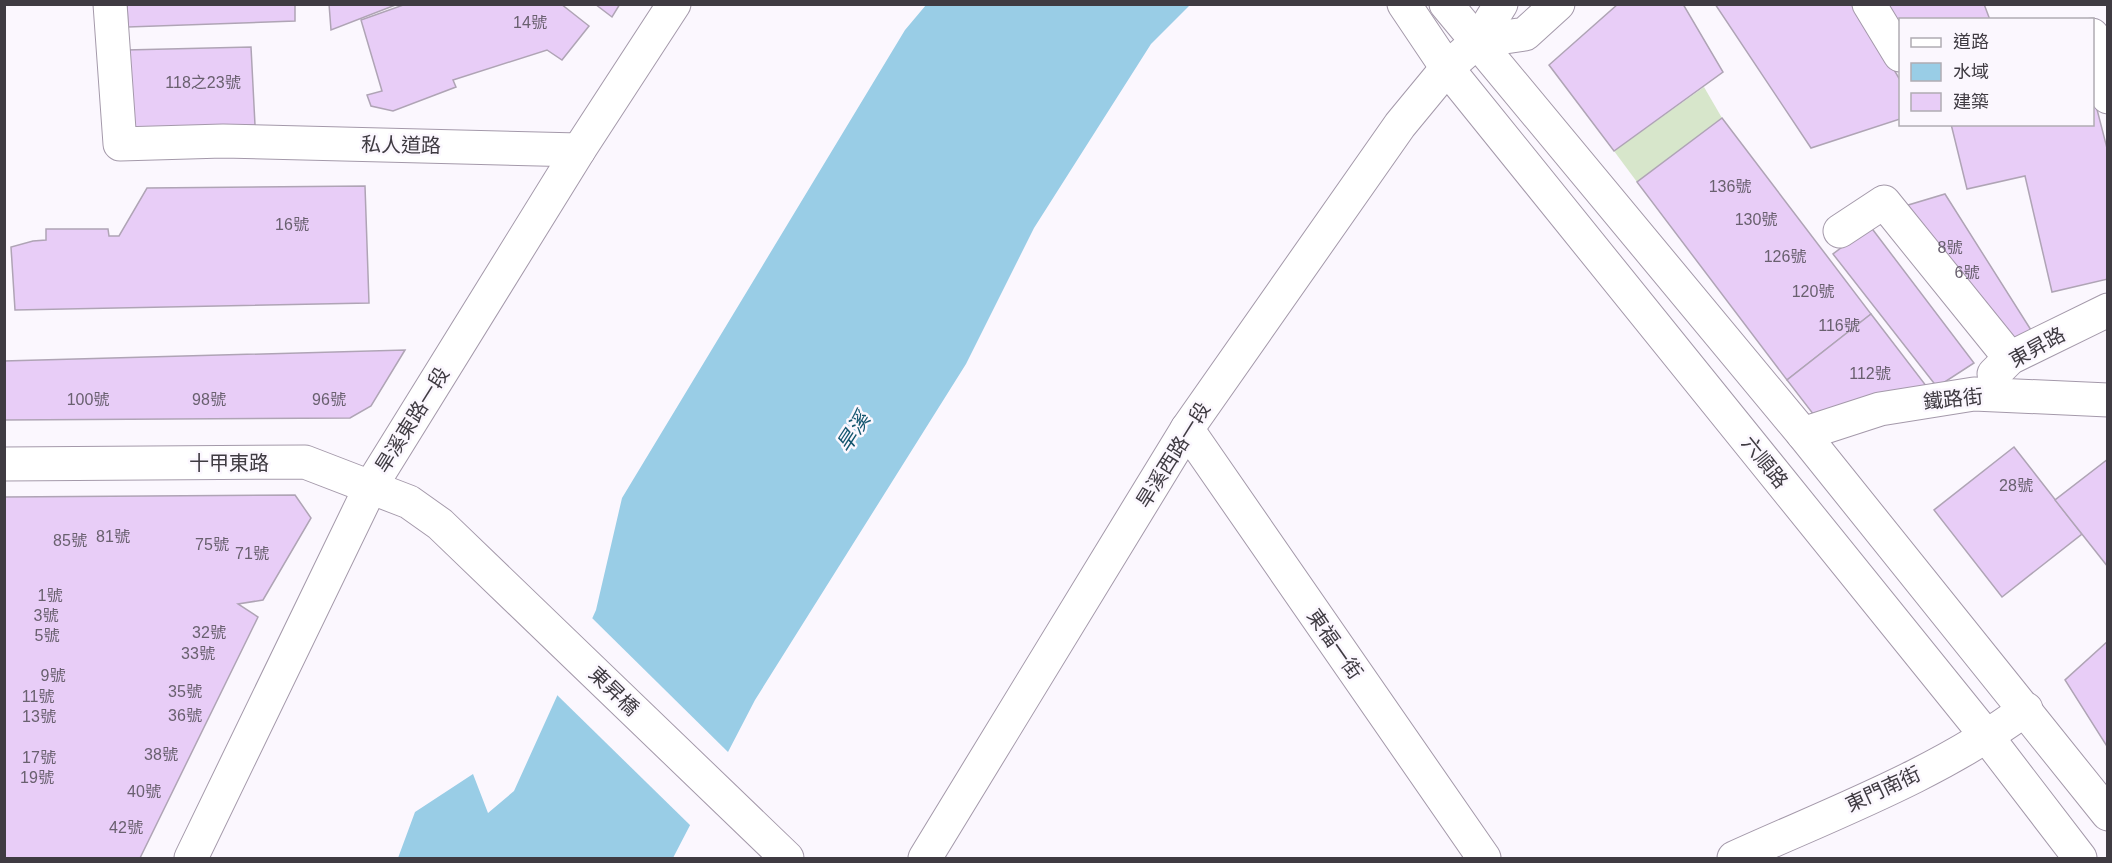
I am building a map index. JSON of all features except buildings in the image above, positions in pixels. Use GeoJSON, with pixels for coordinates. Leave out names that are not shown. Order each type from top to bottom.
{"type":"FeatureCollection","features":[{"type":"Feature","properties":{"kind":"street","name":"私人道路"},"geometry":{"type":"LineString","coordinates":[[110,4],[120,144],[223,141],[579,150]]}},
{"type":"Feature","properties":{"kind":"street","name":"旱溪東路一段"},"geometry":{"type":"LineString","coordinates":[[191,858],[371,486],[579,150],[675,4]]}},
{"type":"Feature","properties":{"kind":"street","name":"六順路"},"geometry":{"type":"LineString","coordinates":[[1404,4],[1447,68],[1988,738],[2080,858]]}},
{"type":"Feature","properties":{"kind":"street"},"geometry":{"type":"LineString","coordinates":[[1446,4],[1803,434],[2108,814]]}},
{"type":"Feature","properties":{"kind":"street","name":"旱溪西路一段"},"geometry":{"type":"LineString","coordinates":[[925,858],[1187,429],[1400,125],[1447,68],[1478,41],[1501,4]]}},
{"type":"Feature","properties":{"kind":"street"},"geometry":{"type":"LineString","coordinates":[[1478,41],[1525,34],[1558,4]]}},
{"type":"Feature","properties":{"kind":"street"},"geometry":{"type":"LineString","coordinates":[[1869,4],[1899,53]]}},
{"type":"Feature","properties":{"kind":"street"},"geometry":{"type":"LineString","coordinates":[[2094,43],[2108,97]]}},
{"type":"Feature","properties":{"kind":"street"},"geometry":{"type":"LineString","coordinates":[[1839,231],[1884,202],[2010,358]]}},
{"type":"Feature","properties":{"kind":"street","name":"東昇路"},"geometry":{"type":"LineString","coordinates":[[1974,394],[2010,358],[2108,310]]}},
{"type":"Feature","properties":{"kind":"street","name":"鐵路街"},"geometry":{"type":"LineString","coordinates":[[1803,434],[1880,409],[1974,394],[2108,400]]}},
{"type":"Feature","properties":{"kind":"street","name":"東福一街"},"geometry":{"type":"LineString","coordinates":[[1187,429],[1484,858]]}},
{"type":"Feature","properties":{"kind":"street","name":"十甲東路"},"geometry":{"type":"LineString","coordinates":[[4,464],[305,462],[410,502],[440,524]]}},
{"type":"Feature","properties":{"kind":"street","name":"東昇橋"},"geometry":{"type":"LineString","coordinates":[[440,524],[787,858]]}},
{"type":"Feature","properties":{"kind":"street","name":"東門南街"},"geometry":{"type":"LineString","coordinates":[[1734,858],[1943,762],[1988,738],[2026,709]]}},
{"type":"Feature","properties":{"kind":"green space"},"geometry":{"type":"Polygon","coordinates":[[[1704,87],[1722,118],[1637,182],[1614,151],[1704,87]]]}},
{"type":"Feature","properties":{"kind":"water","name":"旱溪"},"geometry":{"type":"Polygon","coordinates":[[[926,5],[1190,5],[1151,44],[1034,228],[966,364],[755,700],[673,858],[398,858],[415,812],[473,774],[488,813],[514,791],[596,610],[622,498],[905,30],[926,5]]]}},
{"type":"Feature","properties":{"kind":"pier"},"geometry":{"type":"Polygon","coordinates":[[[590,616],[730,754],[692,827],[555,693],[590,616]]]}}]}
